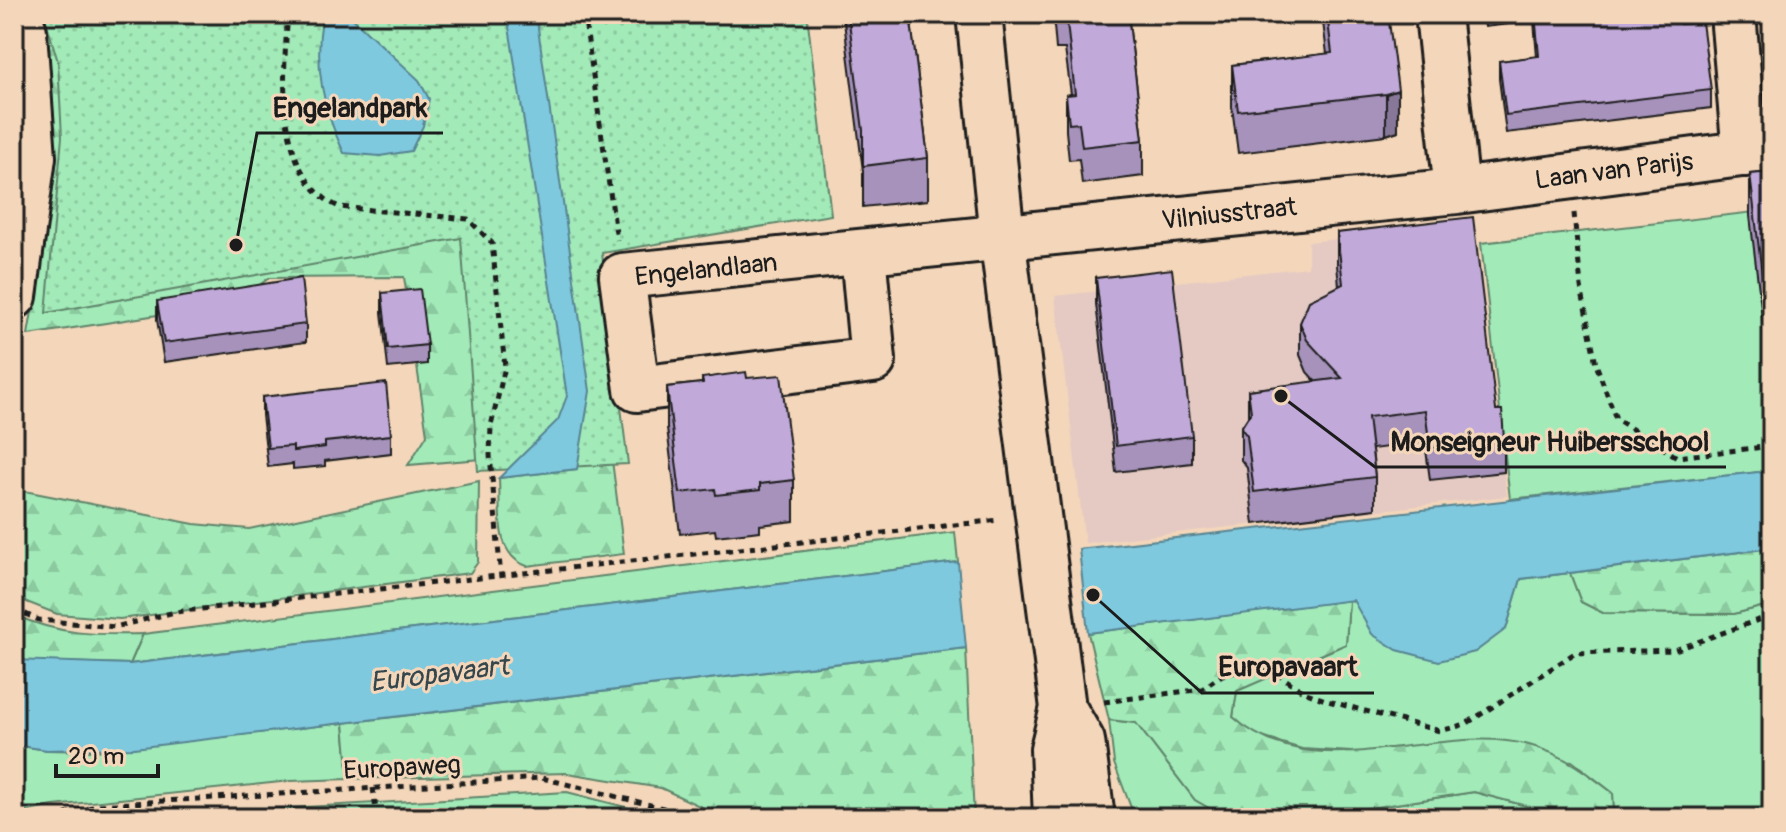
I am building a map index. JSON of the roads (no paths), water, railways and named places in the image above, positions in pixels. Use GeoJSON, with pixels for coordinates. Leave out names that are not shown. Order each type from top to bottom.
{"type":"FeatureCollection","features":[{"type":"Feature","properties":{"kind":"street"},"geometry":{"type":"LineString","coordinates":[[14,296],[33,157],[24,32],[19,14]]}},
{"type":"Feature","properties":{"kind":"street"},"geometry":{"type":"LineString","coordinates":[[979,14],[1002,236],[1063,708],[1053,749],[1056,818]]}},
{"type":"Feature","properties":{"kind":"street"},"geometry":{"type":"LineString","coordinates":[[1438,14],[1457,191]]}},
{"type":"Feature","properties":{"kind":"street"},"geometry":{"type":"LineString","coordinates":[[1733,14],[1758,152]]}},
{"type":"Feature","properties":{"kind":"street","name":"Laan van Parijs"},"geometry":{"type":"LineString","coordinates":[[1457,191],[1758,152]]}},
{"type":"Feature","properties":{"kind":"street","name":"Vilniusstraat"},"geometry":{"type":"LineString","coordinates":[[1002,236],[1457,191]]}},
{"type":"Feature","properties":{"kind":"street","name":"Engelandlaan"},"geometry":{"type":"LineString","coordinates":[[863,253],[873,360],[637,389],[622,276],[1002,236]]}},
{"type":"Feature","properties":{"kind":"street"},"geometry":{"type":"LineString","coordinates":[[1063,708],[1082,741],[1092,818]]}},
{"type":"Feature","properties":{"kind":"water"},"geometry":{"type":"Polygon","coordinates":[[[348,14],[419,80],[429,99],[423,126],[411,151],[380,156],[344,153],[326,104],[320,71],[322,18],[348,14]]]}},
{"type":"Feature","properties":{"kind":"water"},"geometry":{"type":"Polygon","coordinates":[[[507,14],[536,14],[590,391],[577,469],[499,478],[558,420],[567,396],[507,14]]]}},
{"type":"Feature","properties":{"kind":"water"},"geometry":{"type":"Polygon","coordinates":[[[1767,471],[1768,484],[1772,484],[1772,548],[1521,579],[1506,629],[1475,652],[1439,661],[1397,650],[1372,634],[1353,600],[1088,633],[1079,549],[1767,471]]]}},
{"type":"Feature","properties":{"kind":"water"},"geometry":{"type":"Polygon","coordinates":[[[958,562],[966,648],[134,748],[47,750],[14,745],[14,660],[130,664],[958,562]]]}},
{"type":"Feature","properties":{"kind":"place","name":"Engelandpark"},"geometry":{"type":"Point","coordinates":[236,245]}},
{"type":"Feature","properties":{"kind":"place","name":"Monseigneur Huibersschool"},"geometry":{"type":"Point","coordinates":[1281,396]}},
{"type":"Feature","properties":{"kind":"place","name":"Europavaart"},"geometry":{"type":"Point","coordinates":[1093,595]}}]}
